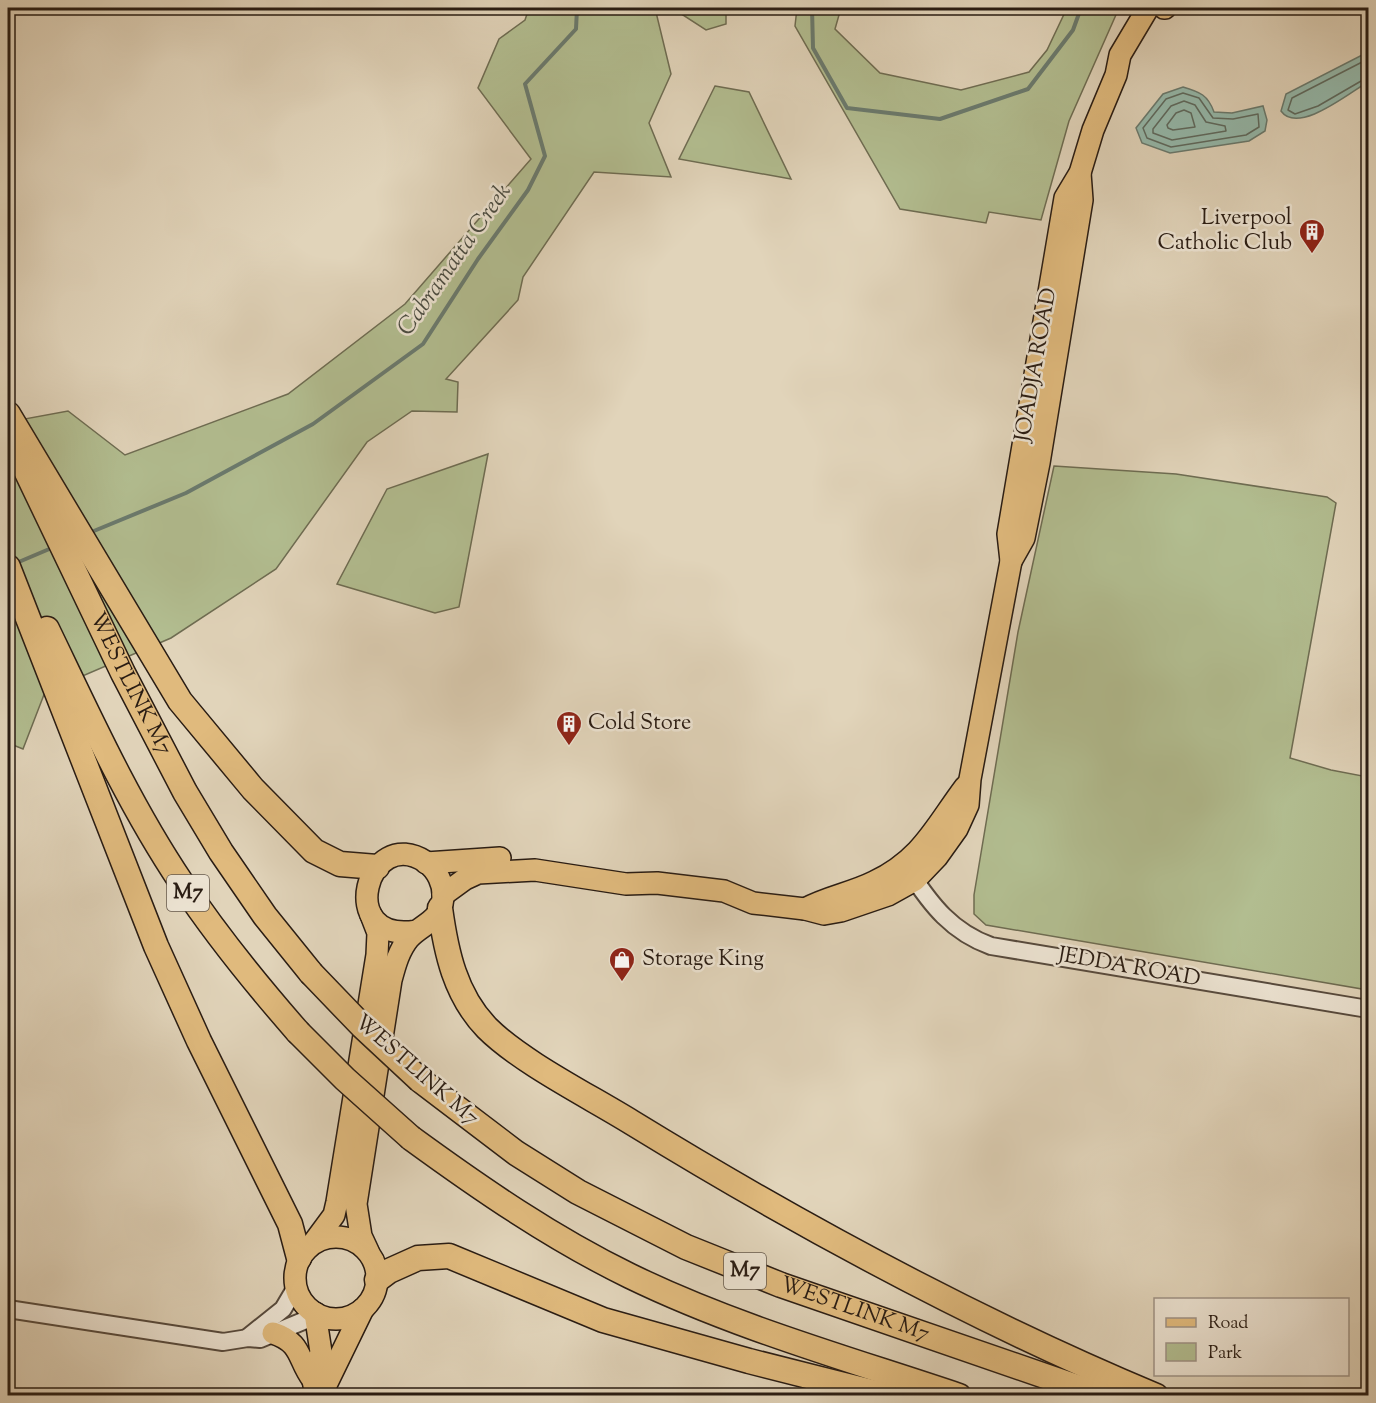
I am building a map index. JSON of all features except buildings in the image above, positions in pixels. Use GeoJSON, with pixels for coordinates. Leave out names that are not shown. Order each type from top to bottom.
{"type":"FeatureCollection","features":[{"type":"Feature","properties":{"kind":"highway"},"geometry":{"type":"LineString","coordinates":[[8,414],[180,701],[246,781],[314,851],[340,864],[377,867]]}},
{"type":"Feature","properties":{"kind":"highway","name":"WESTLINK M7"},"geometry":{"type":"LineString","coordinates":[[8,433],[145,718],[221,852],[265,916],[311,973],[362,1026],[420,1080],[516,1153],[578,1192],[686,1247],[781,1285],[1103,1395]]}},
{"type":"Feature","properties":{"kind":"highway","name":"M7"},"geometry":{"type":"LineString","coordinates":[[8,545],[90,744],[145,823],[180,880],[217,934],[298,1032],[345,1079],[411,1138],[530,1221],[632,1277],[744,1323],[959,1395]]}},
{"type":"Feature","properties":{"kind":"highway"},"geometry":{"type":"LineString","coordinates":[[8,567],[90,744],[175,991],[290,1224],[307,1250]]}},
{"type":"Feature","properties":{"kind":"highway"},"geometry":{"type":"LineString","coordinates":[[442,902],[446,946],[464,996],[487,1027],[524,1056],[734,1184],[939,1296],[1156,1395]]}},
{"type":"Feature","properties":{"kind":"highway"},"geometry":{"type":"LineString","coordinates":[[377,1281],[389,1271],[418,1258],[449,1256],[603,1320],[749,1361],[886,1395]]}},
{"type":"Feature","properties":{"kind":"main road","name":"JOADJA ROAD"},"geometry":{"type":"LineString","coordinates":[[910,872],[970,779],[1011,561],[1008,534],[1065,198],[1080,173],[1093,130],[1116,75],[1120,55],[1138,17],[1148,8]]}},
{"type":"Feature","properties":{"kind":"main road","name":"JOADJA ROAD"},"geometry":{"type":"LineString","coordinates":[[1116,75],[1133,60],[1164,8]]}},
{"type":"Feature","properties":{"kind":"main road"},"geometry":{"type":"LineString","coordinates":[[363,1309],[339,1319],[314,1312],[305,1305],[296,1287],[295,1272],[307,1250],[334,1215],[343,1170],[377,955],[378,933],[371,915],[366,890],[377,867],[386,860],[402,856],[426,863],[450,863],[494,857],[518,859],[535,870]]}},
{"type":"Feature","properties":{"kind":"main road"},"geometry":{"type":"LineString","coordinates":[[426,863],[439,877],[442,902]]}},
{"type":"Feature","properties":{"kind":"main road"},"geometry":{"type":"LineString","coordinates":[[315,1390],[326,1385],[363,1309],[375,1291],[377,1281],[374,1260],[361,1236],[356,1204],[391,980],[404,945],[416,931],[431,922],[442,902],[465,879],[478,873],[535,870],[626,884],[658,896],[711,904],[753,903],[805,909],[824,899],[910,872]]}},
{"type":"Feature","properties":{"kind":"main road"},"geometry":{"type":"LineString","coordinates":[[371,915],[391,931],[404,933],[416,931]]}},
{"type":"Feature","properties":{"kind":"main road"},"geometry":{"type":"LineString","coordinates":[[307,1250],[325,1238],[348,1238],[368,1251]]}},
{"type":"Feature","properties":{"kind":"main road"},"geometry":{"type":"LineString","coordinates":[[314,1312],[321,1352],[315,1390]]}},
{"type":"Feature","properties":{"kind":"main road"},"geometry":{"type":"LineString","coordinates":[[273,1333],[288,1338],[296,1346],[315,1390]]}},
{"type":"Feature","properties":{"kind":"street","name":"JEDDA ROAD"},"geometry":{"type":"LineString","coordinates":[[910,872],[953,927],[964,935],[991,946],[1368,1009]]}},
{"type":"Feature","properties":{"kind":"street"},"geometry":{"type":"LineString","coordinates":[[248,1338],[283,1309],[296,1287]]}},
{"type":"Feature","properties":{"kind":"street"},"geometry":{"type":"LineString","coordinates":[[8,1308],[212,1341],[260,1339],[308,1319],[314,1312]]}},
{"type":"Feature","properties":{"kind":"green space"},"geometry":{"type":"Polygon","coordinates":[[[529,8],[655,8],[671,74],[649,123],[671,177],[594,172],[523,277],[518,300],[446,379],[458,382],[457,412],[412,411],[367,442],[276,569],[171,638],[45,692],[23,749],[8,743],[8,422],[68,411],[125,455],[288,394],[405,304],[531,159],[478,88],[499,39],[525,20],[529,8]]]}},
{"type":"Feature","properties":{"kind":"green space"},"geometry":{"type":"Polygon","coordinates":[[[672,8],[726,8],[726,24],[706,30],[672,8]]]}},
{"type":"Feature","properties":{"kind":"green space"},"geometry":{"type":"Polygon","coordinates":[[[797,8],[841,8],[835,29],[880,73],[961,90],[1029,72],[1047,50],[1067,8],[1119,8],[1069,121],[1041,220],[989,212],[986,223],[900,209],[795,26],[797,8]]]}},
{"type":"Feature","properties":{"kind":"green space"},"geometry":{"type":"Polygon","coordinates":[[[715,86],[749,92],[791,179],[679,159],[715,86]]]}},
{"type":"Feature","properties":{"kind":"green space"},"geometry":{"type":"Polygon","coordinates":[[[488,454],[459,607],[435,613],[337,584],[387,489],[488,454]]]}},
{"type":"Feature","properties":{"kind":"green space"},"geometry":{"type":"Polygon","coordinates":[[[1054,466],[1176,474],[1327,497],[1336,503],[1290,758],[1331,770],[1368,777],[1368,990],[986,925],[974,914],[974,895],[1018,632],[1054,466]]]}},
{"type":"Feature","properties":{"kind":"water"},"geometry":{"type":"Polygon","coordinates":[[[1368,52],[1368,82],[1324,110],[1311,115],[1299,118],[1289,117],[1281,111],[1286,94],[1368,52]]]}},
{"type":"Feature","properties":{"kind":"water"},"geometry":{"type":"Polygon","coordinates":[[[1183,87],[1203,95],[1214,112],[1232,113],[1263,106],[1267,120],[1265,131],[1249,141],[1170,153],[1142,143],[1136,128],[1163,94],[1183,87]]]}},
{"type":"Feature","properties":{"kind":"waterway","name":"Cabramatta Creek"},"geometry":{"type":"LineString","coordinates":[[89,533],[186,493],[313,424],[423,344],[478,259],[528,190],[545,156],[525,84],[576,29],[577,8]]}},
{"type":"Feature","properties":{"kind":"waterway","name":"Cabramatta Creek"},"geometry":{"type":"LineString","coordinates":[[812,8],[813,48],[847,108],[940,119],[1028,89],[1073,30],[1081,8]]}},
{"type":"Feature","properties":{"kind":"waterway","name":"Cabramatta Creek"},"geometry":{"type":"LineString","coordinates":[[14,564],[54,547]]}},
{"type":"Feature","properties":{"kind":"place","name":"Liverpool Catholic Club"},"geometry":{"type":"Point","coordinates":[1312,255]}},
{"type":"Feature","properties":{"kind":"place","name":"Cold Store"},"geometry":{"type":"Point","coordinates":[569,747]}},
{"type":"Feature","properties":{"kind":"place","name":"Storage King"},"geometry":{"type":"Point","coordinates":[622,983]}}]}
